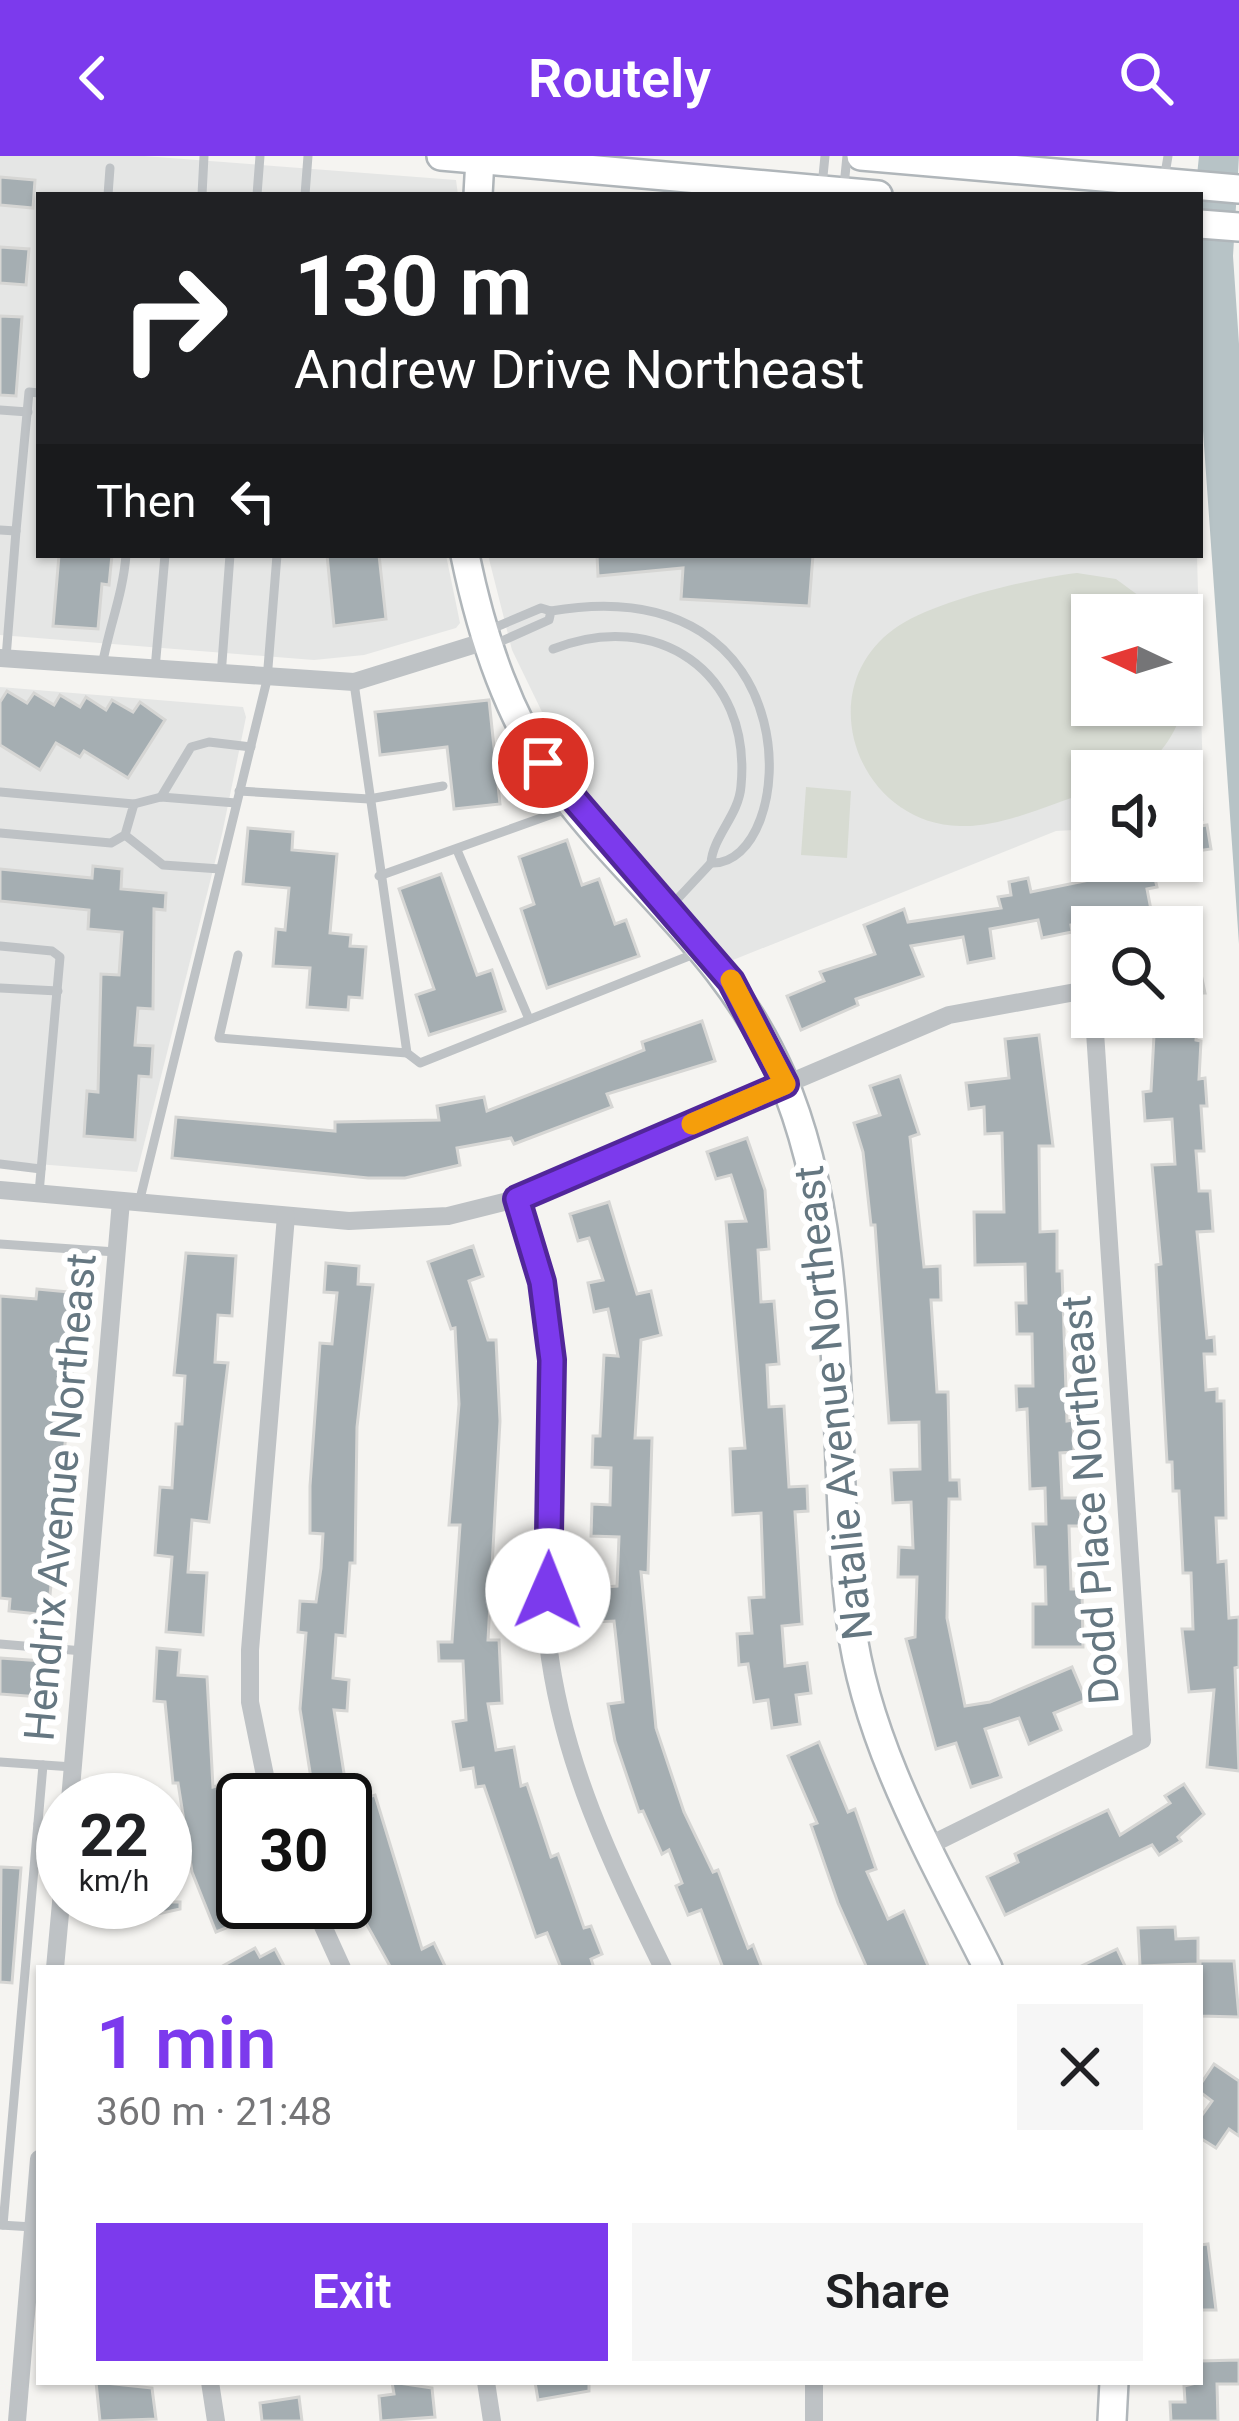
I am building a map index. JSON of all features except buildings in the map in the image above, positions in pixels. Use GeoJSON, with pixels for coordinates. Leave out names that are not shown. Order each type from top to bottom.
{"type":"FeatureCollection","features":[{"type":"Feature","properties":{"kind":"street"},"geometry":{"type":"LineString","coordinates":[[441,156],[836,192]]}},
{"type":"Feature","properties":{"kind":"street"},"geometry":{"type":"LineString","coordinates":[[861,156],[1173,174],[1239,189]]}},
{"type":"Feature","properties":{"kind":"street"},"geometry":{"type":"LineString","coordinates":[[478,192],[480,159]]}},
{"type":"Feature","properties":{"kind":"street"},"geometry":{"type":"LineString","coordinates":[[1203,224],[1239,227]]}},
{"type":"Feature","properties":{"kind":"street","name":"Natalie Avenue Northeast"},"geometry":{"type":"LineString","coordinates":[[465,558],[486,640],[535,749],[576,806],[731,981],[785,1084],[811,1161],[825,1238],[851,1626],[882,1743],[987,1965]]}},
{"type":"Feature","properties":{"kind":"street"},"geometry":{"type":"LineString","coordinates":[[3,658],[267,680],[354,682],[486,640]]}},
{"type":"Feature","properties":{"kind":"street"},"geometry":{"type":"LineString","coordinates":[[0,1190],[286,1216],[402,1221],[517,1199],[950,1015],[1071,993]]}},
{"type":"Feature","properties":{"kind":"street","name":"Dodd Place Northeast"},"geometry":{"type":"LineString","coordinates":[[928,1846],[1142,1740],[1095,1038]]}},
{"type":"Feature","properties":{"kind":"street"},"geometry":{"type":"LineString","coordinates":[[517,1199],[542,1282],[552,1360],[548,1637],[558,1709],[580,1790],[662,1965]]}},
{"type":"Feature","properties":{"kind":"street","name":"Hendrix Avenue Northeast"},"geometry":{"type":"LineString","coordinates":[[72,1773],[116,1252],[130,1202]]}},
{"type":"Feature","properties":{"kind":"street"},"geometry":{"type":"LineString","coordinates":[[264,1773],[250,1702],[250,1650],[286,1216]]}},
{"type":"Feature","properties":{"kind":"street"},"geometry":{"type":"LineString","coordinates":[[56,1965],[59,1929]]}},
{"type":"Feature","properties":{"kind":"street"},"geometry":{"type":"LineString","coordinates":[[325,1929],[342,1965]]}},
{"type":"Feature","properties":{"kind":"street"},"geometry":{"type":"LineString","coordinates":[[16,2421],[36,2192]]}},
{"type":"Feature","properties":{"kind":"street"},"geometry":{"type":"LineString","coordinates":[[210,2385],[216,2421]]}},
{"type":"Feature","properties":{"kind":"street"},"geometry":{"type":"LineString","coordinates":[[486,2385],[492,2421]]}},
{"type":"Feature","properties":{"kind":"street"},"geometry":{"type":"LineString","coordinates":[[814,2385],[814,2421]]}},
{"type":"Feature","properties":{"kind":"street"},"geometry":{"type":"LineString","coordinates":[[1112,2421],[1114,2385]]}},
{"type":"Feature","properties":{"kind":"lane"},"geometry":{"type":"LineString","coordinates":[[202,192],[204,156]]}},
{"type":"Feature","properties":{"kind":"lane"},"geometry":{"type":"LineString","coordinates":[[257,192],[260,156]]}},
{"type":"Feature","properties":{"kind":"lane"},"geometry":{"type":"LineString","coordinates":[[304,192],[308,156]]}},
{"type":"Feature","properties":{"kind":"lane"},"geometry":{"type":"LineString","coordinates":[[825,156],[836,192]]}},
{"type":"Feature","properties":{"kind":"lane"},"geometry":{"type":"LineString","coordinates":[[836,192],[847,156]]}},
{"type":"Feature","properties":{"kind":"lane"},"geometry":{"type":"LineString","coordinates":[[108,192],[110,168]]}},
{"type":"Feature","properties":{"kind":"lane"},"geometry":{"type":"LineString","coordinates":[[3,658],[29,392],[36,393]]}},
{"type":"Feature","properties":{"kind":"lane"},"geometry":{"type":"LineString","coordinates":[[0,410],[28,412]]}},
{"type":"Feature","properties":{"kind":"lane"},"geometry":{"type":"LineString","coordinates":[[0,530],[16,531]]}},
{"type":"Feature","properties":{"kind":"lane"},"geometry":{"type":"LineString","coordinates":[[102,666],[108,631],[122,600],[126,558]]}},
{"type":"Feature","properties":{"kind":"lane"},"geometry":{"type":"LineString","coordinates":[[155,670],[165,558]]}},
{"type":"Feature","properties":{"kind":"lane"},"geometry":{"type":"LineString","coordinates":[[221,676],[230,558]]}},
{"type":"Feature","properties":{"kind":"lane"},"geometry":{"type":"LineString","coordinates":[[130,1202],[267,680],[277,558]]}},
{"type":"Feature","properties":{"kind":"lane"},"geometry":{"type":"LineString","coordinates":[[486,640],[549,620],[551,611],[606,604],[655,609],[695,625],[734,658],[758,698],[769,734],[770,765],[765,801],[744,849],[724,863],[711,862]]}},
{"type":"Feature","properties":{"kind":"lane"},"geometry":{"type":"LineString","coordinates":[[553,649],[587,634],[644,637],[679,650],[712,679],[735,713],[740,802],[711,862],[669,908]]}},
{"type":"Feature","properties":{"kind":"lane"},"geometry":{"type":"LineString","coordinates":[[354,682],[407,1053]]}},
{"type":"Feature","properties":{"kind":"lane"},"geometry":{"type":"LineString","coordinates":[[161,797],[191,747],[209,742],[250,747]]}},
{"type":"Feature","properties":{"kind":"lane"},"geometry":{"type":"LineString","coordinates":[[0,792],[134,804],[161,797],[369,800],[443,786]]}},
{"type":"Feature","properties":{"kind":"lane"},"geometry":{"type":"LineString","coordinates":[[0,833],[111,843],[124,835],[134,804]]}},
{"type":"Feature","properties":{"kind":"lane"},"geometry":{"type":"LineString","coordinates":[[379,876],[576,806]]}},
{"type":"Feature","properties":{"kind":"lane"},"geometry":{"type":"LineString","coordinates":[[124,835],[163,865],[220,868]]}},
{"type":"Feature","properties":{"kind":"lane"},"geometry":{"type":"LineString","coordinates":[[457,850],[530,1019]]}},
{"type":"Feature","properties":{"kind":"lane"},"geometry":{"type":"LineString","coordinates":[[0,946],[52,951],[60,957],[39,1193]]}},
{"type":"Feature","properties":{"kind":"lane"},"geometry":{"type":"LineString","coordinates":[[238,955],[219,1038],[407,1053],[420,1063],[704,950]]}},
{"type":"Feature","properties":{"kind":"lane"},"geometry":{"type":"LineString","coordinates":[[0,988],[58,992]]}},
{"type":"Feature","properties":{"kind":"lane"},"geometry":{"type":"LineString","coordinates":[[0,1164],[41,1168]]}},
{"type":"Feature","properties":{"kind":"lane"},"geometry":{"type":"LineString","coordinates":[[0,1244],[116,1252]]}},
{"type":"Feature","properties":{"kind":"lane"},"geometry":{"type":"LineString","coordinates":[[0,1644],[83,1651]]}},
{"type":"Feature","properties":{"kind":"lane"},"geometry":{"type":"LineString","coordinates":[[0,1762],[73,1767]]}},
{"type":"Feature","properties":{"kind":"lane"},"geometry":{"type":"LineString","coordinates":[[43,1773],[44,1765]]}},
{"type":"Feature","properties":{"kind":"lane"},"geometry":{"type":"LineString","coordinates":[[33,2227],[2,2225],[36,1847]]}},
{"type":"Feature","properties":{"kind":"lane"},"geometry":{"type":"LineString","coordinates":[[9,2156],[36,2158]]}},
{"type":"Feature","properties":{"kind":"shaded area"},"geometry":{"type":"Polygon","coordinates":[[[0,156],[144,156],[456,180],[458,192],[36,192],[36,558],[447,558],[460,623],[456,628],[364,655],[314,660],[0,635],[0,156]]]}},
{"type":"Feature","properties":{"kind":"shaded area"},"geometry":{"type":"Polygon","coordinates":[[[1199,156],[1239,156],[1233,256],[1239,344],[1239,944],[1203,431],[1203,192],[1195,192],[1199,156]]]}},
{"type":"Feature","properties":{"kind":"shaded area"},"geometry":{"type":"Polygon","coordinates":[[[489,558],[1197,558],[1198,594],[1071,594],[1071,726],[1202,726],[1202,750],[1071,750],[1071,830],[1056,831],[733,960],[574,778],[512,650],[489,558]]]}},
{"type":"Feature","properties":{"kind":"shaded area"},"geometry":{"type":"Polygon","coordinates":[[[1077,573],[1116,579],[1136,594],[1071,594],[1071,726],[1176,726],[1161,750],[1071,750],[1071,798],[976,826],[925,820],[895,803],[872,779],[857,750],[851,718],[854,686],[868,655],[894,629],[932,609],[1008,586],[1077,573]]]}},
{"type":"Feature","properties":{"kind":"shaded area"},"geometry":{"type":"Polygon","coordinates":[[[0,687],[243,707],[246,717],[222,834],[137,1172],[0,1161],[0,687]]]}},
{"type":"Feature","properties":{"kind":"shaded area"},"geometry":{"type":"Polygon","coordinates":[[[806,787],[851,791],[847,858],[801,855],[806,787]]]}},
{"type":"Feature","properties":{"kind":"slow traffic"},"geometry":{"type":"LineString","coordinates":[[692,1124],[785,1084],[731,980]]}},
{"type":"Feature","properties":{"kind":"route"},"geometry":{"type":"LineString","coordinates":[[543,763],[562,791],[731,981],[785,1084],[517,1199],[542,1282],[552,1360],[548,1591]]}}]}
